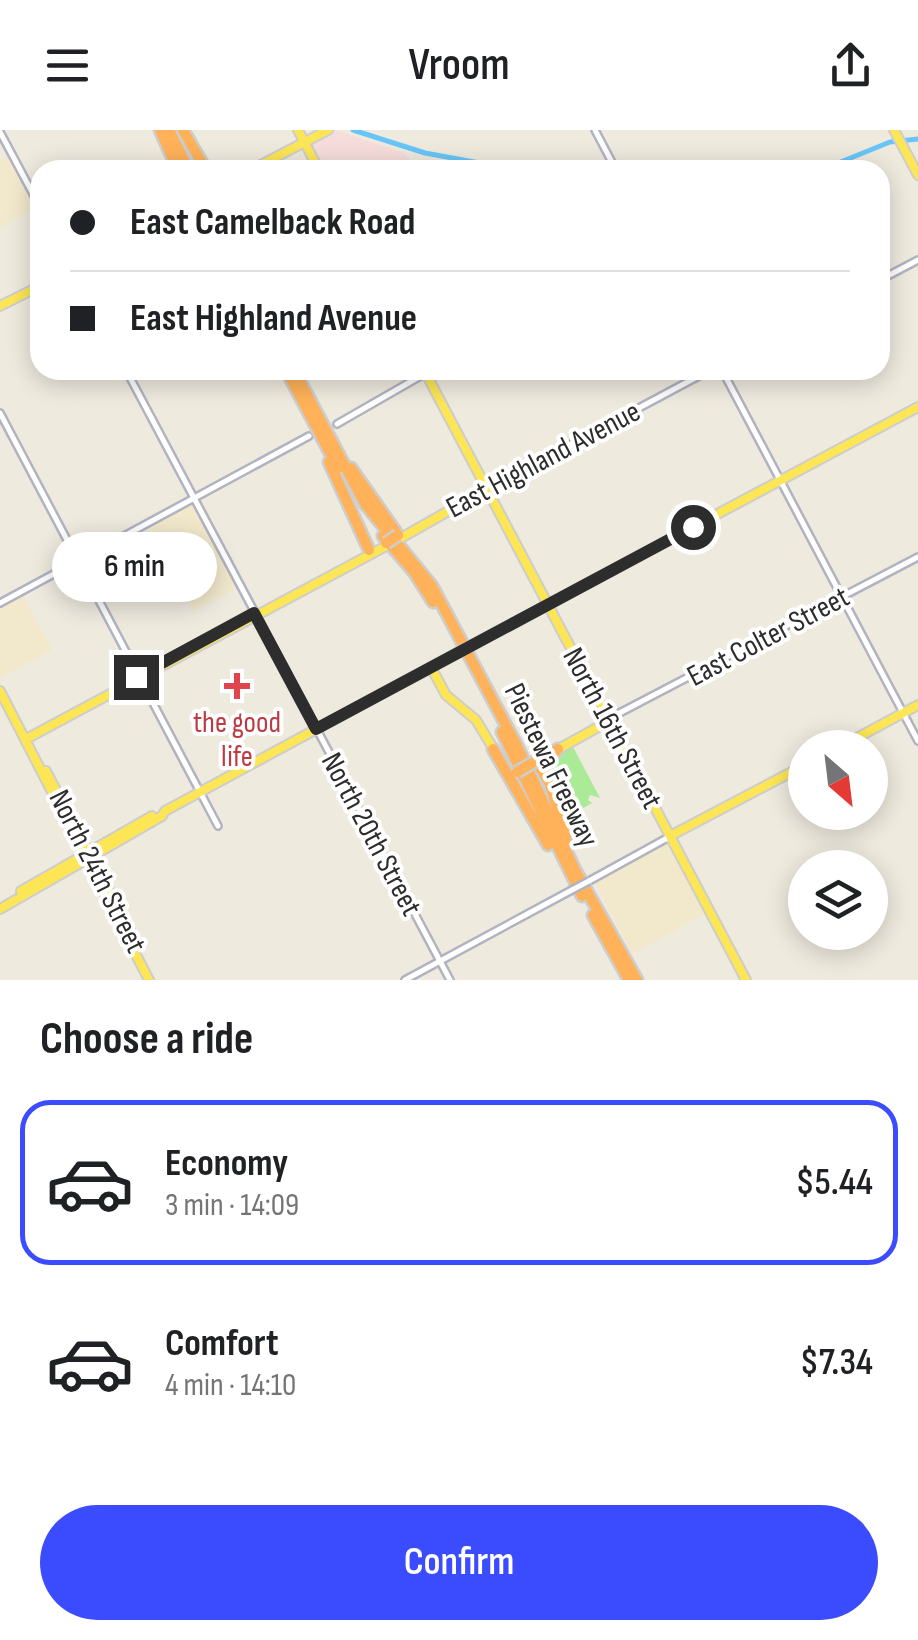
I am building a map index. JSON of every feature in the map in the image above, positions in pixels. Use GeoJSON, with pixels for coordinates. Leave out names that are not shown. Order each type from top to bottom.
{"type":"FeatureCollection","features":[{"type":"Feature","properties":{"kind":"highway"},"geometry":{"type":"LineString","coordinates":[[160,130],[174,160]]}},
{"type":"Feature","properties":{"kind":"highway"},"geometry":{"type":"LineString","coordinates":[[169,130],[184,160]]}},
{"type":"Feature","properties":{"kind":"highway"},"geometry":{"type":"LineString","coordinates":[[180,130],[198,160]]}},
{"type":"Feature","properties":{"kind":"highway","name":"Piestewa Freeway"},"geometry":{"type":"LineString","coordinates":[[293,380],[365,504],[428,580],[517,746],[627,974]]}},
{"type":"Feature","properties":{"kind":"highway","name":"Piestewa Freeway"},"geometry":{"type":"LineString","coordinates":[[297,380],[354,499],[428,594],[497,722],[584,900],[627,974]]}},
{"type":"Feature","properties":{"kind":"highway"},"geometry":{"type":"LineString","coordinates":[[301,391],[399,535],[370,552],[301,391]]}},
{"type":"Feature","properties":{"kind":"highway"},"geometry":{"type":"LineString","coordinates":[[493,749],[515,774],[584,900]]}},
{"type":"Feature","properties":{"kind":"highway"},"geometry":{"type":"LineString","coordinates":[[558,750],[544,762],[544,772],[572,855],[608,928]]}},
{"type":"Feature","properties":{"kind":"highway"},"geometry":{"type":"LineString","coordinates":[[515,774],[535,762],[544,772]]}},
{"type":"Feature","properties":{"kind":"highway"},"geometry":{"type":"LineString","coordinates":[[627,974],[638,980]]}},
{"type":"Feature","properties":{"kind":"main road"},"geometry":{"type":"LineString","coordinates":[[268,160],[319,130]]}},
{"type":"Feature","properties":{"kind":"main road"},"geometry":{"type":"LineString","coordinates":[[302,137],[328,130]]}},
{"type":"Feature","properties":{"kind":"main road"},"geometry":{"type":"LineString","coordinates":[[898,136],[918,175]]}},
{"type":"Feature","properties":{"kind":"main road"},"geometry":{"type":"LineString","coordinates":[[302,137],[314,160]]}},
{"type":"Feature","properties":{"kind":"main road"},"geometry":{"type":"LineString","coordinates":[[0,306],[30,290]]}},
{"type":"Feature","properties":{"kind":"main road","name":"North 16th Street"},"geometry":{"type":"LineString","coordinates":[[432,380],[746,980]]}},
{"type":"Feature","properties":{"kind":"main road"},"geometry":{"type":"LineString","coordinates":[[0,906],[46,874],[162,816],[165,810],[431,666],[918,407]]}},
{"type":"Feature","properties":{"kind":"main road","name":"East Highland Avenue"},"geometry":{"type":"LineString","coordinates":[[399,535],[487,489]]}},
{"type":"Feature","properties":{"kind":"main road"},"geometry":{"type":"LineString","coordinates":[[26,739],[370,552]]}},
{"type":"Feature","properties":{"kind":"main road"},"geometry":{"type":"LineString","coordinates":[[431,666],[444,692],[476,720],[493,749]]}},
{"type":"Feature","properties":{"kind":"main road"},"geometry":{"type":"LineString","coordinates":[[431,666],[450,695],[478,718],[507,768],[515,774]]}},
{"type":"Feature","properties":{"kind":"main road","name":"North 24th Street"},"geometry":{"type":"LineString","coordinates":[[0,691],[152,980]]}},
{"type":"Feature","properties":{"kind":"main road"},"geometry":{"type":"LineString","coordinates":[[871,730],[918,705]]}},
{"type":"Feature","properties":{"kind":"main road","name":"East Colter Street"},"geometry":{"type":"LineString","coordinates":[[535,762],[610,722]]}},
{"type":"Feature","properties":{"kind":"main road","name":"North 24th Street"},"geometry":{"type":"LineString","coordinates":[[39,764],[54,786],[59,803]]}},
{"type":"Feature","properties":{"kind":"main road"},"geometry":{"type":"LineString","coordinates":[[670,836],[788,774]]}},
{"type":"Feature","properties":{"kind":"main road"},"geometry":{"type":"LineString","coordinates":[[20,894],[86,854]]}},
{"type":"Feature","properties":{"kind":"main road","name":"North 24th Street"},"geometry":{"type":"LineString","coordinates":[[86,854],[118,908],[152,980]]}},
{"type":"Feature","properties":{"kind":"main road"},"geometry":{"type":"LineString","coordinates":[[36,887],[46,874]]}},
{"type":"Feature","properties":{"kind":"main road"},"geometry":{"type":"LineString","coordinates":[[108,900],[118,908],[134,948]]}},
{"type":"Feature","properties":{"kind":"street"},"geometry":{"type":"LineString","coordinates":[[595,130],[611,160]]}},
{"type":"Feature","properties":{"kind":"street"},"geometry":{"type":"LineString","coordinates":[[0,132],[30,189]]}},
{"type":"Feature","properties":{"kind":"street"},"geometry":{"type":"LineString","coordinates":[[890,275],[918,260]]}},
{"type":"Feature","properties":{"kind":"street","name":"North 20th Street"},"geometry":{"type":"LineString","coordinates":[[131,380],[450,980]]}},
{"type":"Feature","properties":{"kind":"street"},"geometry":{"type":"LineString","coordinates":[[337,424],[412,380]]}},
{"type":"Feature","properties":{"kind":"street","name":"East Highland Avenue"},"geometry":{"type":"LineString","coordinates":[[487,489],[691,380]]}},
{"type":"Feature","properties":{"kind":"street"},"geometry":{"type":"LineString","coordinates":[[727,380],[918,741]]}},
{"type":"Feature","properties":{"kind":"street"},"geometry":{"type":"LineString","coordinates":[[0,413],[218,826]]}},
{"type":"Feature","properties":{"kind":"street"},"geometry":{"type":"LineString","coordinates":[[0,604],[309,436]]}},
{"type":"Feature","properties":{"kind":"street","name":"East Colter Street"},"geometry":{"type":"LineString","coordinates":[[610,722],[918,556]]}},
{"type":"Feature","properties":{"kind":"street"},"geometry":{"type":"LineString","coordinates":[[405,980],[670,836]]}},
{"type":"Feature","properties":{"kind":"shaded area"},"geometry":{"type":"Polygon","coordinates":[[[335,130],[404,153],[409,160],[317,160],[308,144],[335,130]]]}},
{"type":"Feature","properties":{"kind":"shaded area"},"geometry":{"type":"Polygon","coordinates":[[[10,156],[30,194],[30,211],[0,228],[0,161],[10,156]]]}},
{"type":"Feature","properties":{"kind":"shaded area"},"geometry":{"type":"Polygon","coordinates":[[[193,503],[238,587],[194,611],[149,525],[193,503]]]}},
{"type":"Feature","properties":{"kind":"shaded area"},"geometry":{"type":"Polygon","coordinates":[[[22,594],[52,650],[0,678],[0,606],[22,594]]]}},
{"type":"Feature","properties":{"kind":"shaded area"},"geometry":{"type":"Polygon","coordinates":[[[668,841],[707,913],[632,954],[594,881],[668,841]]]}},
{"type":"Feature","properties":{"kind":"green space"},"geometry":{"type":"Polygon","coordinates":[[[572,745],[600,798],[590,795],[588,800],[592,803],[569,816],[544,765],[548,758],[572,745]]]}},
{"type":"Feature","properties":{"kind":"waterway"},"geometry":{"type":"LineString","coordinates":[[353,130],[425,153],[463,160]]}},
{"type":"Feature","properties":{"kind":"waterway"},"geometry":{"type":"LineString","coordinates":[[846,160],[890,142],[918,139]]}},
{"type":"Feature","properties":{"kind":"place","name":"the good life"},"geometry":{"type":"Point","coordinates":[237,686]}},
{"type":"Feature","properties":{"kind":"route"},"geometry":{"type":"LineString","coordinates":[[136,677],[254,613],[316,729],[693,527]]}}]}
